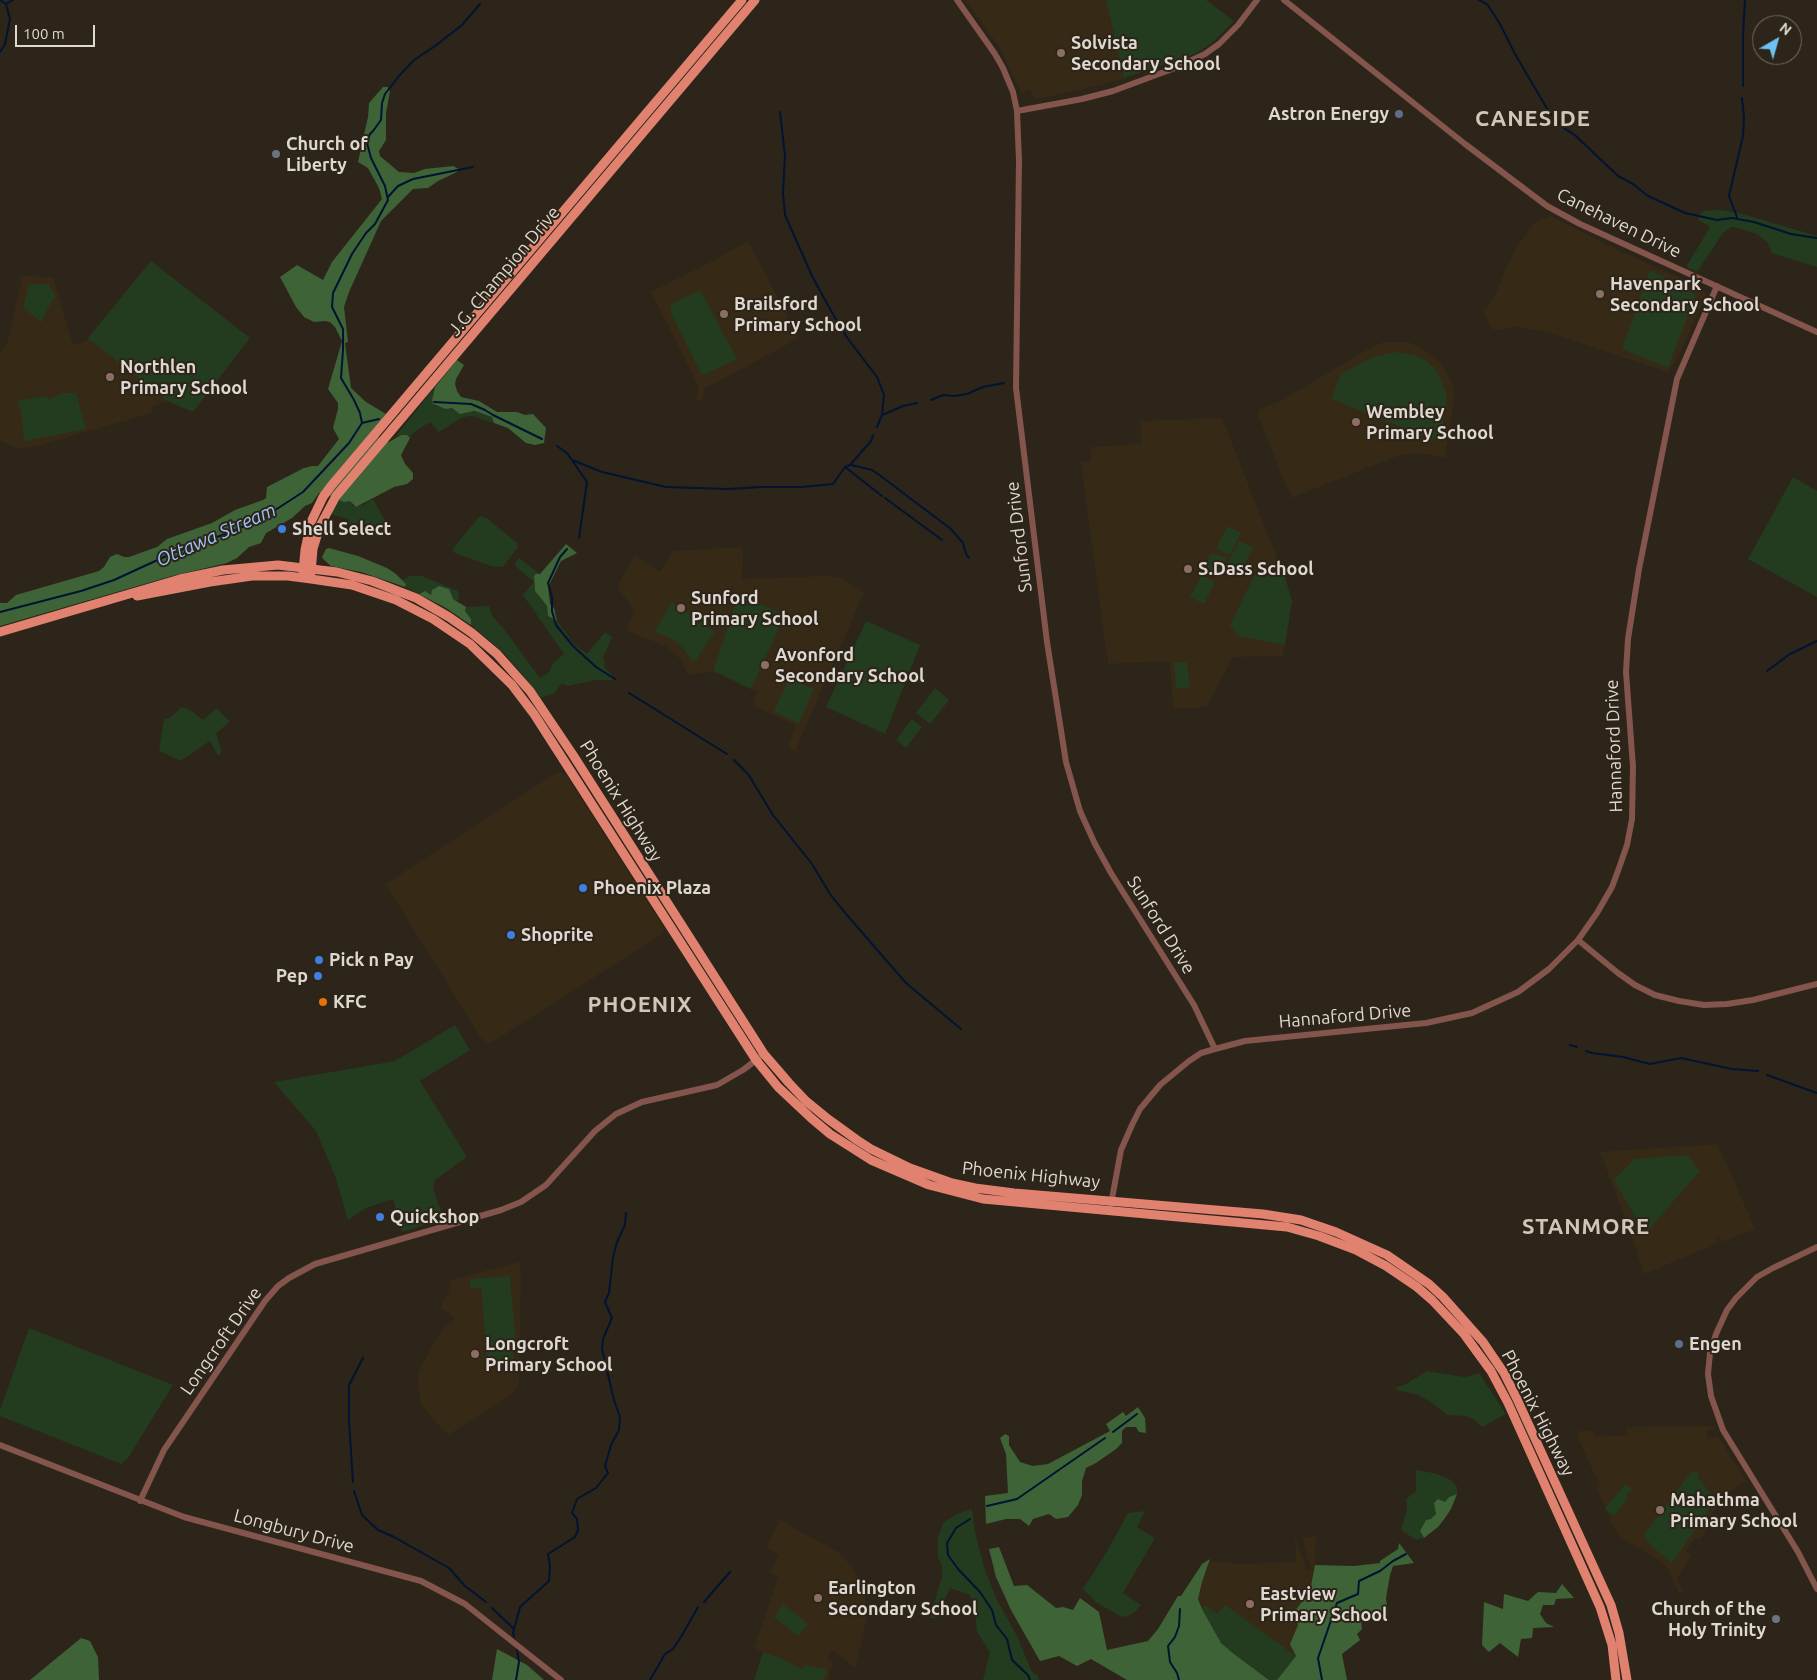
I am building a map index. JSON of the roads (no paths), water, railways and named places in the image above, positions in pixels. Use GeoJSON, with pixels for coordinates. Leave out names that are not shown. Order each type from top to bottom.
{"type":"FeatureCollection","features":[{"type":"Feature","properties":{"kind":"main road","name":"J.G. Champion Drive"},"geometry":{"type":"LineString","coordinates":[[307,578],[306,538],[311,522],[323,497],[331,486],[742,0]]}},
{"type":"Feature","properties":{"kind":"main road","name":"J.G. Champion Drive"},"geometry":{"type":"LineString","coordinates":[[307,567],[320,526],[336,496],[755,0]]}},
{"type":"Feature","properties":{"kind":"main road"},"geometry":{"type":"LineString","coordinates":[[313,549],[319,565],[333,571]]}},
{"type":"Feature","properties":{"kind":"main road","name":"Phoenix Highway"},"geometry":{"type":"LineString","coordinates":[[0,632],[119,598],[136,591],[223,570],[278,565],[333,571],[372,581],[424,602],[472,632],[511,668],[542,708],[764,1054],[788,1084],[828,1119],[871,1149],[910,1168],[952,1183],[989,1190],[1263,1214],[1302,1220],[1336,1232],[1387,1255],[1429,1284],[1483,1342],[1504,1373],[1611,1606],[1619,1633],[1627,1680]]}},
{"type":"Feature","properties":{"kind":"main road","name":"Phoenix Highway"},"geometry":{"type":"LineString","coordinates":[[119,598],[252,576],[307,578],[352,585],[396,600],[448,628],[470,644],[512,685],[556,748],[756,1060],[778,1087],[830,1134],[871,1160],[911,1179],[946,1191],[983,1199],[1271,1225],[1302,1231],[1336,1241],[1370,1257],[1401,1276],[1432,1300],[1464,1334],[1491,1371],[1508,1403],[1600,1607],[1612,1645],[1616,1680]]}},
{"type":"Feature","properties":{"kind":"street","name":"Sunford Drive"},"geometry":{"type":"LineString","coordinates":[[957,0],[1003,68],[1013,92],[1017,111],[1020,161],[1016,388],[1047,642],[1066,762],[1080,811],[1095,844],[1111,874],[1194,1005],[1215,1048]]}},
{"type":"Feature","properties":{"kind":"street"},"geometry":{"type":"LineString","coordinates":[[1017,111],[1082,99],[1113,91],[1205,54],[1219,44],[1238,25],[1257,0]]}},
{"type":"Feature","properties":{"kind":"street","name":"Canehaven Drive"},"geometry":{"type":"LineString","coordinates":[[1284,0],[1470,148],[1547,206],[1580,224],[1817,332]]}},
{"type":"Feature","properties":{"kind":"street","name":"Hannaford Drive"},"geometry":{"type":"LineString","coordinates":[[1110,1211],[1121,1150],[1140,1109],[1160,1085],[1177,1069],[1201,1054],[1215,1048],[1257,1039],[1426,1023],[1472,1013],[1518,992],[1549,969],[1578,940],[1598,913],[1617,876],[1627,845],[1632,819],[1634,790],[1626,672],[1630,624],[1673,393],[1690,346],[1717,286]]}},
{"type":"Feature","properties":{"kind":"street"},"geometry":{"type":"LineString","coordinates":[[1578,940],[1635,985],[1655,995],[1679,1002],[1704,1005],[1733,1003],[1817,984]]}},
{"type":"Feature","properties":{"kind":"street","name":"Longcroft Drive"},"geometry":{"type":"LineString","coordinates":[[140,1501],[164,1450],[265,1301],[278,1286],[315,1264],[501,1210],[521,1202],[546,1185],[595,1131],[616,1114],[648,1100],[717,1085],[743,1070],[764,1054]]}},
{"type":"Feature","properties":{"kind":"street"},"geometry":{"type":"LineString","coordinates":[[1817,1247],[1758,1277],[1736,1298],[1727,1310],[1716,1334],[1710,1354],[1708,1374],[1711,1396],[1723,1430],[1798,1552],[1817,1588]]}},
{"type":"Feature","properties":{"kind":"street","name":"Longbury Drive"},"geometry":{"type":"LineString","coordinates":[[0,1445],[190,1519],[421,1581],[452,1596],[473,1610],[561,1680]]}},
{"type":"Feature","properties":{"kind":"waterway"},"geometry":{"type":"LineString","coordinates":[[0,0],[6,4],[10,19],[5,44],[0,52]]}},
{"type":"Feature","properties":{"kind":"waterway"},"geometry":{"type":"LineString","coordinates":[[6,4],[13,0]]}},
{"type":"Feature","properties":{"kind":"waterway"},"geometry":{"type":"LineString","coordinates":[[1479,0],[1487,4],[1500,24],[1549,112],[1564,128],[1576,136],[1618,176],[1633,184],[1648,196],[1685,213],[1717,220],[1732,218],[1754,222],[1791,234],[1817,238]]}},
{"type":"Feature","properties":{"kind":"waterway"},"geometry":{"type":"LineString","coordinates":[[1743,86],[1745,0]]}},
{"type":"Feature","properties":{"kind":"waterway","name":"Ottawa Stream"},"geometry":{"type":"LineString","coordinates":[[0,612],[81,591],[114,580],[175,552],[231,532],[266,516],[303,492],[349,443],[362,423],[354,400],[341,378],[343,329],[332,307],[333,293],[352,254],[366,233],[375,224],[388,200],[385,186],[371,158],[367,143],[370,134],[381,120],[382,103],[385,94],[399,76],[414,60],[462,25],[480,4]]}},
{"type":"Feature","properties":{"kind":"waterway"},"geometry":{"type":"LineString","coordinates":[[1737,217],[1729,196],[1743,136],[1742,98]]}},
{"type":"Feature","properties":{"kind":"waterway"},"geometry":{"type":"LineString","coordinates":[[780,112],[785,156],[783,193],[785,215],[813,278],[834,316],[848,339],[877,377],[884,395],[882,415]]}},
{"type":"Feature","properties":{"kind":"waterway"},"geometry":{"type":"LineString","coordinates":[[388,197],[398,186],[413,179],[473,167]]}},
{"type":"Feature","properties":{"kind":"waterway"},"geometry":{"type":"LineString","coordinates":[[931,400],[943,395],[967,394],[983,387],[1004,383]]}},
{"type":"Feature","properties":{"kind":"waterway"},"geometry":{"type":"LineString","coordinates":[[434,402],[471,404],[542,439]]}},
{"type":"Feature","properties":{"kind":"waterway"},"geometry":{"type":"LineString","coordinates":[[877,427],[882,415],[903,406],[917,403]]}},
{"type":"Feature","properties":{"kind":"waterway"},"geometry":{"type":"LineString","coordinates":[[362,423],[379,419]]}},
{"type":"Feature","properties":{"kind":"waterway"},"geometry":{"type":"LineString","coordinates":[[572,460],[602,472],[666,487],[728,489],[802,487],[833,484],[845,467],[850,465],[871,441],[873,435]]}},
{"type":"Feature","properties":{"kind":"waterway"},"geometry":{"type":"LineString","coordinates":[[557,446],[567,453],[587,482],[579,538]]}},
{"type":"Feature","properties":{"kind":"waterway"},"geometry":{"type":"LineString","coordinates":[[851,465],[872,470],[951,529],[963,543],[969,558]]}},
{"type":"Feature","properties":{"kind":"waterway"},"geometry":{"type":"LineString","coordinates":[[845,467],[882,496]]}},
{"type":"Feature","properties":{"kind":"waterway"},"geometry":{"type":"LineString","coordinates":[[885,498],[942,540]]}},
{"type":"Feature","properties":{"kind":"waterway"},"geometry":{"type":"LineString","coordinates":[[567,549],[560,557],[548,583],[556,625],[573,646],[596,667],[615,679]]}},
{"type":"Feature","properties":{"kind":"waterway"},"geometry":{"type":"LineString","coordinates":[[1767,671],[1790,654],[1817,641]]}},
{"type":"Feature","properties":{"kind":"waterway"},"geometry":{"type":"LineString","coordinates":[[629,693],[727,754]]}},
{"type":"Feature","properties":{"kind":"waterway"},"geometry":{"type":"LineString","coordinates":[[734,760],[748,774],[773,815],[812,864],[830,894],[846,914],[906,983],[961,1029]]}},
{"type":"Feature","properties":{"kind":"waterway"},"geometry":{"type":"LineString","coordinates":[[1570,1045],[1577,1047]]}},
{"type":"Feature","properties":{"kind":"waterway"},"geometry":{"type":"LineString","coordinates":[[1586,1051],[1650,1064],[1681,1058],[1732,1069],[1758,1071]]}},
{"type":"Feature","properties":{"kind":"waterway"},"geometry":{"type":"LineString","coordinates":[[1767,1075],[1817,1093]]}},
{"type":"Feature","properties":{"kind":"waterway"},"geometry":{"type":"LineString","coordinates":[[514,1637],[513,1633],[520,1607],[549,1581],[550,1566],[548,1554],[575,1537],[578,1530],[577,1519],[572,1513],[577,1499],[596,1488],[608,1473],[605,1466],[611,1445],[619,1430],[620,1417],[602,1349],[603,1339],[612,1318],[605,1302],[609,1293],[613,1257],[617,1242],[625,1225],[626,1213]]}},
{"type":"Feature","properties":{"kind":"waterway"},"geometry":{"type":"LineString","coordinates":[[353,1482],[349,1385],[363,1358]]}},
{"type":"Feature","properties":{"kind":"waterway"},"geometry":{"type":"LineString","coordinates":[[1113,1432],[1137,1414]]}},
{"type":"Feature","properties":{"kind":"waterway"},"geometry":{"type":"LineString","coordinates":[[987,1506],[1017,1499],[1105,1438]]}},
{"type":"Feature","properties":{"kind":"waterway"},"geometry":{"type":"LineString","coordinates":[[354,1491],[362,1515],[378,1530],[449,1568],[465,1586],[486,1602]]}},
{"type":"Feature","properties":{"kind":"waterway"},"geometry":{"type":"LineString","coordinates":[[970,1519],[956,1528],[947,1543],[948,1555],[958,1569],[980,1592],[992,1610],[996,1625],[1007,1639],[1012,1660],[1028,1675],[1030,1680]]}},
{"type":"Feature","properties":{"kind":"waterway"},"geometry":{"type":"LineString","coordinates":[[1322,1680],[1318,1658],[1337,1603],[1358,1594],[1359,1581],[1380,1571],[1406,1554]]}},
{"type":"Feature","properties":{"kind":"waterway"},"geometry":{"type":"LineString","coordinates":[[704,1602],[730,1572]]}},
{"type":"Feature","properties":{"kind":"waterway"},"geometry":{"type":"LineString","coordinates":[[650,1680],[665,1654],[673,1649],[681,1637],[698,1607]]}},
{"type":"Feature","properties":{"kind":"waterway"},"geometry":{"type":"LineString","coordinates":[[492,1608],[514,1629]]}},
{"type":"Feature","properties":{"kind":"waterway"},"geometry":{"type":"LineString","coordinates":[[1179,1680],[1170,1662],[1168,1646],[1175,1637],[1179,1626],[1180,1609]]}},
{"type":"Feature","properties":{"kind":"waterway"},"geometry":{"type":"LineString","coordinates":[[516,1680],[519,1662],[517,1650]]}},
{"type":"Feature","properties":{"kind":"place","name":"Solvista Secondary School"},"geometry":{"type":"Point","coordinates":[1061,53]}},
{"type":"Feature","properties":{"kind":"place","name":"Astron Energy"},"geometry":{"type":"Point","coordinates":[1399,114]}},
{"type":"Feature","properties":{"kind":"place","name":"Church of Liberty"},"geometry":{"type":"Point","coordinates":[276,154]}},
{"type":"Feature","properties":{"kind":"place","name":"Havenpark Secondary School"},"geometry":{"type":"Point","coordinates":[1600,294]}},
{"type":"Feature","properties":{"kind":"place","name":"Brailsford Primary School"},"geometry":{"type":"Point","coordinates":[724,314]}},
{"type":"Feature","properties":{"kind":"place","name":"Northlen Primary School"},"geometry":{"type":"Point","coordinates":[110,377]}},
{"type":"Feature","properties":{"kind":"place","name":"Wembley Primary School"},"geometry":{"type":"Point","coordinates":[1356,422]}},
{"type":"Feature","properties":{"kind":"place","name":"Shell Select"},"geometry":{"type":"Point","coordinates":[282,529]}},
{"type":"Feature","properties":{"kind":"place","name":"S.Dass School"},"geometry":{"type":"Point","coordinates":[1188,569]}},
{"type":"Feature","properties":{"kind":"place","name":"Sunford Primary School"},"geometry":{"type":"Point","coordinates":[681,608]}},
{"type":"Feature","properties":{"kind":"place","name":"Avonford Secondary School"},"geometry":{"type":"Point","coordinates":[765,665]}},
{"type":"Feature","properties":{"kind":"place","name":"Phoenix Plaza"},"geometry":{"type":"Point","coordinates":[583,888]}},
{"type":"Feature","properties":{"kind":"place","name":"Shoprite"},"geometry":{"type":"Point","coordinates":[511,935]}},
{"type":"Feature","properties":{"kind":"place","name":"Pick n Pay"},"geometry":{"type":"Point","coordinates":[319,960]}},
{"type":"Feature","properties":{"kind":"place","name":"Pep"},"geometry":{"type":"Point","coordinates":[318,976]}},
{"type":"Feature","properties":{"kind":"place","name":"KFC"},"geometry":{"type":"Point","coordinates":[323,1002]}},
{"type":"Feature","properties":{"kind":"place","name":"Quickshop"},"geometry":{"type":"Point","coordinates":[380,1217]}},
{"type":"Feature","properties":{"kind":"place","name":"Engen"},"geometry":{"type":"Point","coordinates":[1679,1344]}},
{"type":"Feature","properties":{"kind":"place","name":"Longcroft Primary School"},"geometry":{"type":"Point","coordinates":[475,1354]}},
{"type":"Feature","properties":{"kind":"place","name":"Mahathma Primary School"},"geometry":{"type":"Point","coordinates":[1660,1510]}},
{"type":"Feature","properties":{"kind":"place","name":"Earlington Secondary School"},"geometry":{"type":"Point","coordinates":[818,1598]}},
{"type":"Feature","properties":{"kind":"place","name":"Eastview Primary School"},"geometry":{"type":"Point","coordinates":[1250,1604]}},
{"type":"Feature","properties":{"kind":"place","name":"Church of the Holy Trinity"},"geometry":{"type":"Point","coordinates":[1776,1619]}},
{"type":"Feature","properties":{"kind":"district","name":"CANESIDE"},"geometry":{"type":"Point","coordinates":[1533,119]}},
{"type":"Feature","properties":{"kind":"district","name":"PHOENIX"},"geometry":{"type":"Point","coordinates":[640,1005]}},
{"type":"Feature","properties":{"kind":"district","name":"STANMORE"},"geometry":{"type":"Point","coordinates":[1586,1227]}}]}
